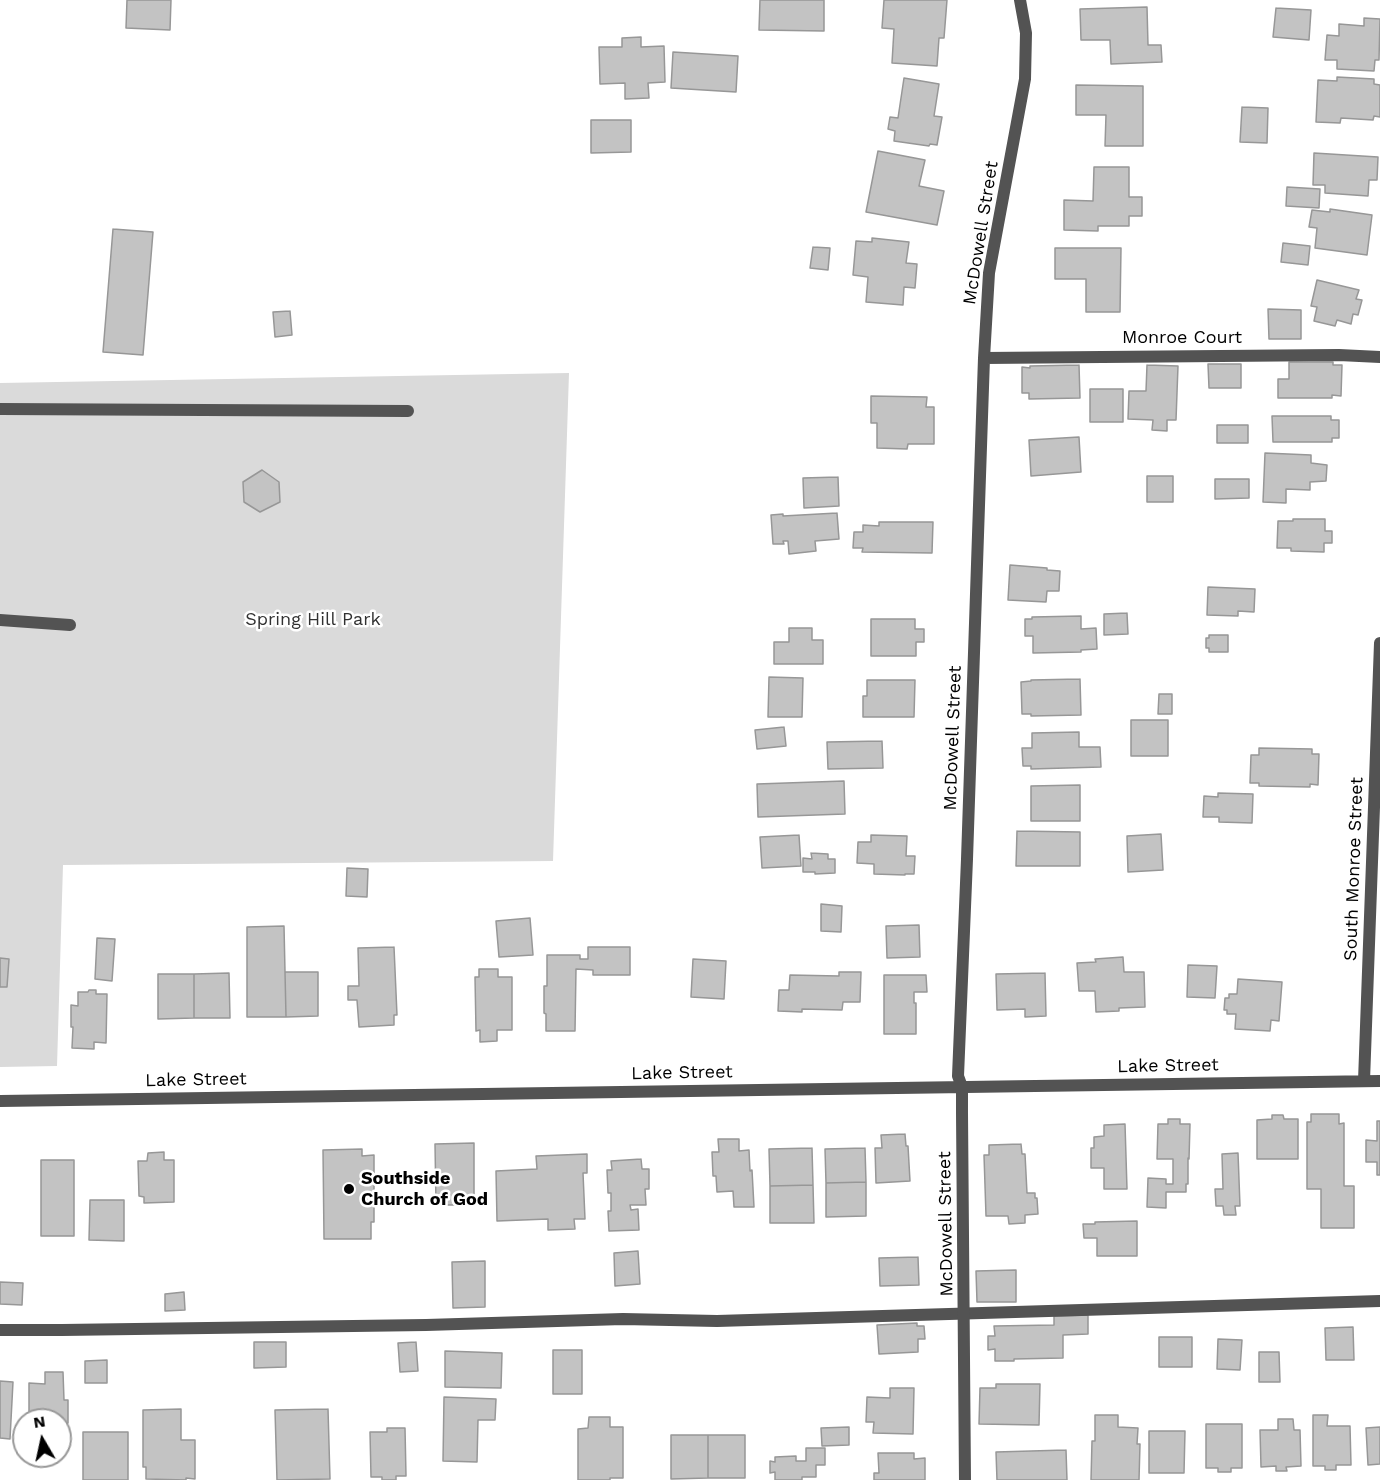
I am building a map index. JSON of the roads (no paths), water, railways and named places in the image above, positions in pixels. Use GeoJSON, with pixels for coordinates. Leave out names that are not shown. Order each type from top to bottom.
{"type":"FeatureCollection","features":[{"type":"Feature","properties":{"kind":"street","name":"McDowell Street"},"geometry":{"type":"LineString","coordinates":[[965,1480],[962,1087],[958,1076],[984,358],[989,273],[1025,79],[1026,33],[1020,0]]}},
{"type":"Feature","properties":{"kind":"street","name":"Monroe Court"},"geometry":{"type":"LineString","coordinates":[[984,358],[1328,355],[1380,357]]}},
{"type":"Feature","properties":{"kind":"street"},"geometry":{"type":"LineString","coordinates":[[0,409],[408,411]]}},
{"type":"Feature","properties":{"kind":"street"},"geometry":{"type":"LineString","coordinates":[[0,620],[70,625]]}},
{"type":"Feature","properties":{"kind":"street","name":"South Monroe Street"},"geometry":{"type":"LineString","coordinates":[[1364,1081],[1380,643]]}},
{"type":"Feature","properties":{"kind":"street","name":"Lake Street"},"geometry":{"type":"LineString","coordinates":[[0,1101],[1364,1081]]}},
{"type":"Feature","properties":{"kind":"street"},"geometry":{"type":"LineString","coordinates":[[1364,1081],[1380,1081]]}},
{"type":"Feature","properties":{"kind":"street"},"geometry":{"type":"LineString","coordinates":[[0,1330],[403,1325],[623,1319],[717,1321],[1380,1301]]}},
{"type":"Feature","properties":{"kind":"place","name":"Southside Church of God"},"geometry":{"type":"Point","coordinates":[349,1189]}},
{"type":"Feature","properties":{"kind":"park label","name":"Spring Hill Park"},"geometry":{"type":"Point","coordinates":[313,620]}}]}
